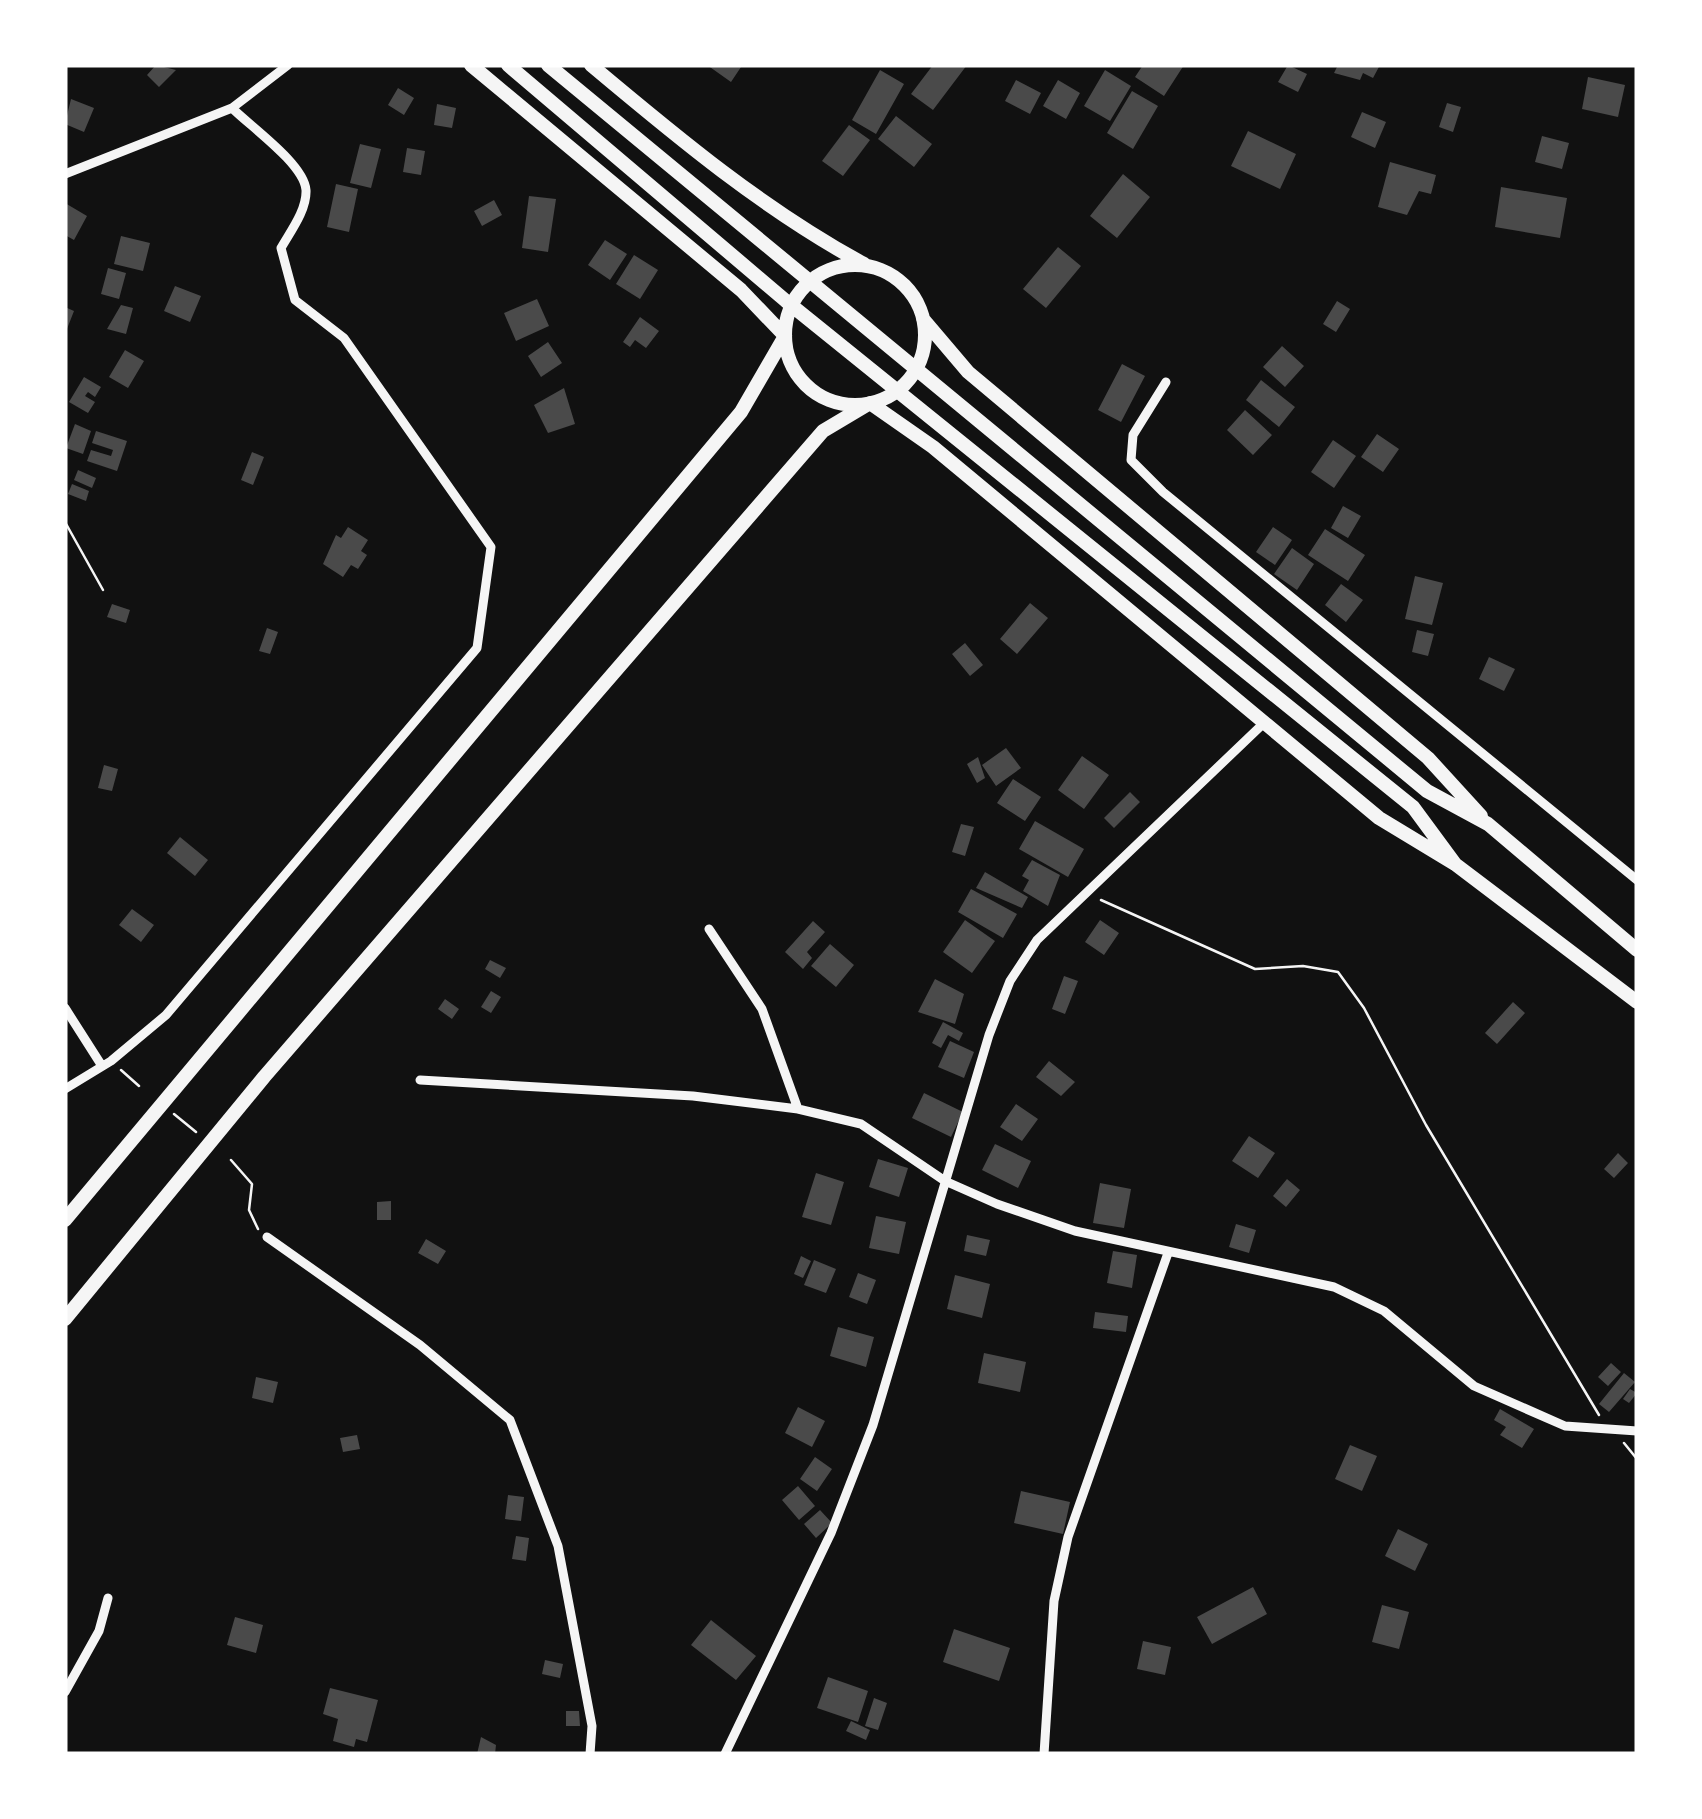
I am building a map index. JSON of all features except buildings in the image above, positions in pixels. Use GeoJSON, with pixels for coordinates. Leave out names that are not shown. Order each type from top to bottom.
{"type":"FeatureCollection","features":[{"type":"Feature","properties":{"kind":"highway"},"geometry":{"type":"LineString","coordinates":[[471,65],[740,290],[785,336],[790,363],[817,394],[842,404],[870,403],[933,448],[1379,818],[1455,864],[1637,1002]]}},
{"type":"Feature","properties":{"kind":"highway"},"geometry":{"type":"LineString","coordinates":[[508,65],[786,302],[1413,807],[1455,864]]}},
{"type":"Feature","properties":{"kind":"highway"},"geometry":{"type":"LineString","coordinates":[[548,65],[1427,791],[1488,824]]}},
{"type":"Feature","properties":{"kind":"highway"},"geometry":{"type":"LineString","coordinates":[[590,65],[715,168],[796,227],[903,284],[923,319],[968,372],[1428,758],[1488,824],[1637,950]]}},
{"type":"Feature","properties":{"kind":"highway"},"geometry":{"type":"LineString","coordinates":[[65,1220],[741,412],[785,336],[790,309],[804,286],[826,270],[865,265]]}},
{"type":"Feature","properties":{"kind":"highway"},"geometry":{"type":"LineString","coordinates":[[65,1319],[264,1078],[824,432],[894,392],[914,372],[924,347],[923,319]]}},
{"type":"Feature","properties":{"kind":"street"},"geometry":{"type":"LineString","coordinates":[[65,174],[232,108],[288,65]]}},
{"type":"Feature","properties":{"kind":"street"},"geometry":{"type":"LineString","coordinates":[[65,1088],[106,1064],[166,1015],[477,648],[492,547],[344,338],[295,300],[281,248],[303,208],[306,189],[296,166],[232,108]]}},
{"type":"Feature","properties":{"kind":"street"},"geometry":{"type":"LineString","coordinates":[[1166,382],[1133,434],[1131,460],[1163,492],[1637,880]]}},
{"type":"Feature","properties":{"kind":"street"},"geometry":{"type":"LineString","coordinates":[[726,1754],[831,1533],[873,1425],[989,1035],[1010,980],[1037,940],[1264,722]]}},
{"type":"Feature","properties":{"kind":"street"},"geometry":{"type":"LineString","coordinates":[[709,929],[762,1009],[798,1108]]}},
{"type":"Feature","properties":{"kind":"street"},"geometry":{"type":"LineString","coordinates":[[65,1008],[106,1064]]}},
{"type":"Feature","properties":{"kind":"street"},"geometry":{"type":"LineString","coordinates":[[420,1080],[694,1096],[798,1108],[861,1124],[945,1181],[1075,1231],[1334,1286],[1384,1311],[1474,1386],[1565,1426],[1637,1431]]}},
{"type":"Feature","properties":{"kind":"street"},"geometry":{"type":"LineString","coordinates":[[267,1237],[420,1346],[510,1420],[558,1546],[589,1709],[590,1754]]}},
{"type":"Feature","properties":{"kind":"street"},"geometry":{"type":"LineString","coordinates":[[1044,1754],[1054,1601],[1068,1537],[1168,1253]]}},
{"type":"Feature","properties":{"kind":"street"},"geometry":{"type":"LineString","coordinates":[[65,1692],[99,1631],[108,1598]]}},
{"type":"Feature","properties":{"kind":"path"},"geometry":{"type":"LineString","coordinates":[[65,522],[103,590]]}},
{"type":"Feature","properties":{"kind":"path"},"geometry":{"type":"LineString","coordinates":[[1086,893],[1254,970],[1303,966],[1338,972],[1364,1008],[1426,1125],[1587,1396],[1637,1458]]}},
{"type":"Feature","properties":{"kind":"path"},"geometry":{"type":"LineString","coordinates":[[106,1064],[139,1086]]}},
{"type":"Feature","properties":{"kind":"path"},"geometry":{"type":"LineString","coordinates":[[173,1114],[196,1132]]}},
{"type":"Feature","properties":{"kind":"path"},"geometry":{"type":"LineString","coordinates":[[231,1160],[252,1184],[250,1219],[267,1237]]}}]}
